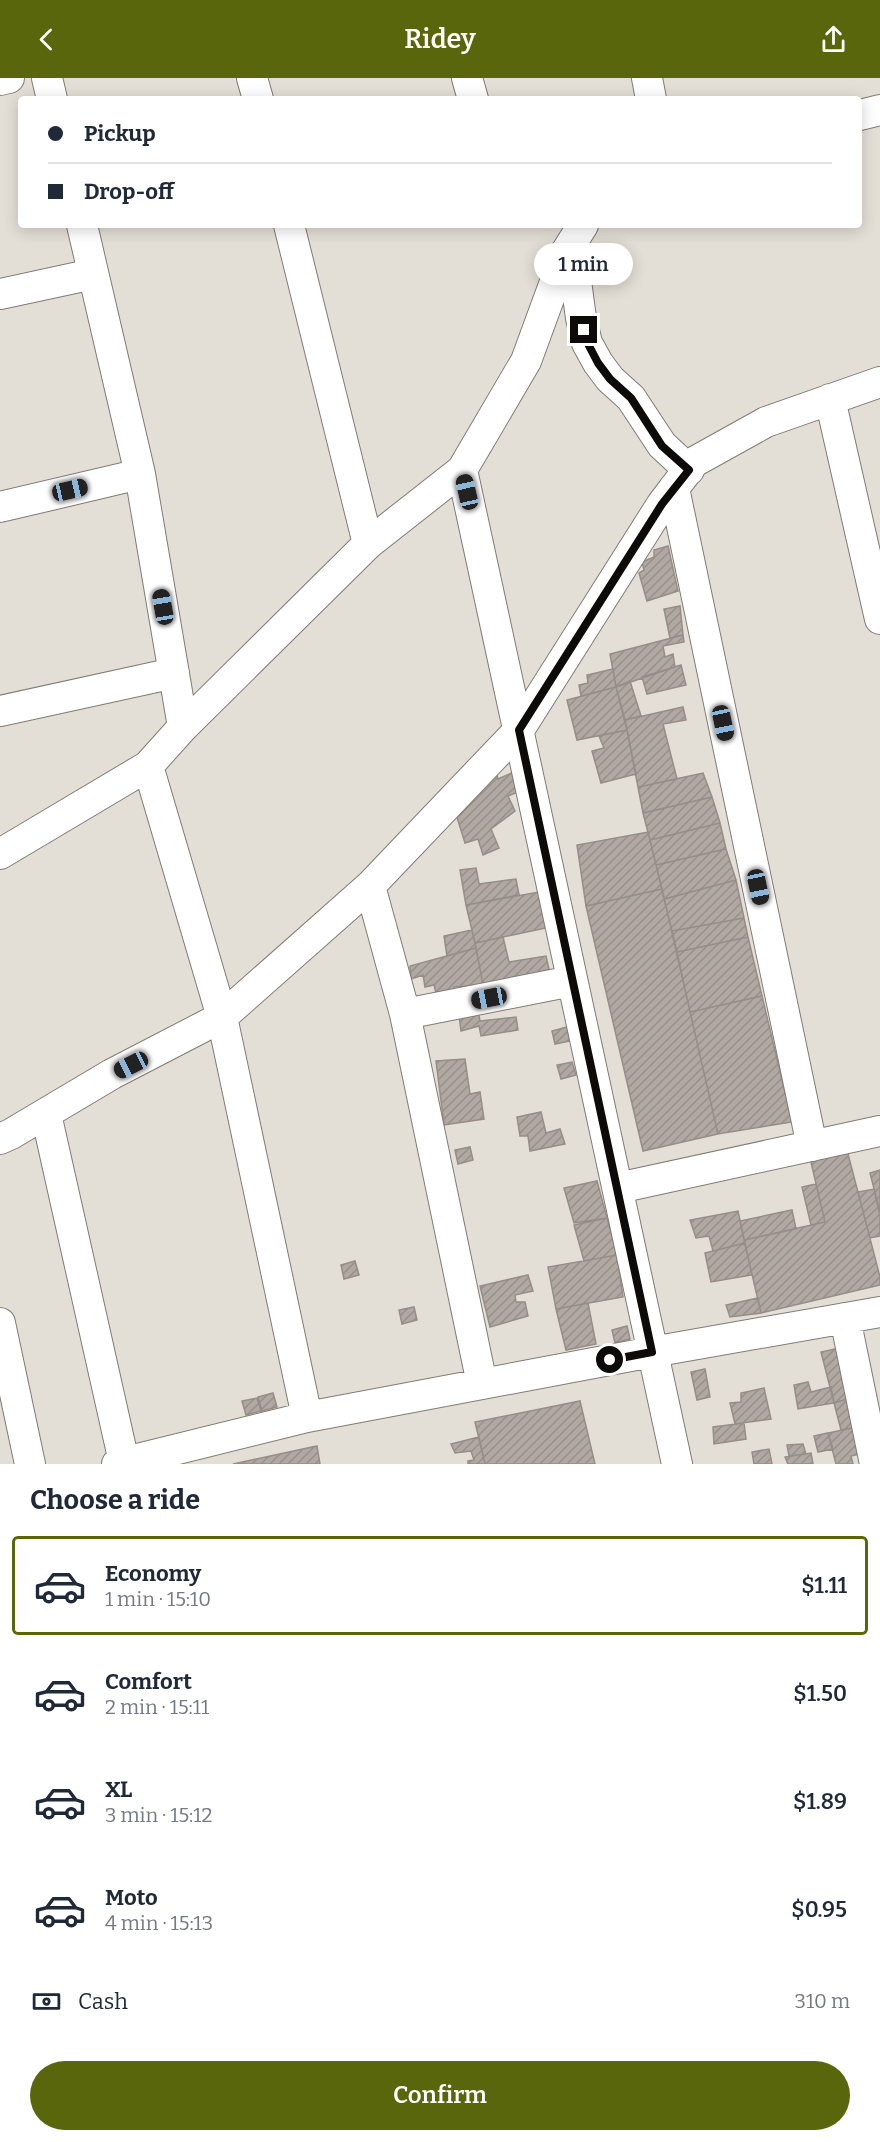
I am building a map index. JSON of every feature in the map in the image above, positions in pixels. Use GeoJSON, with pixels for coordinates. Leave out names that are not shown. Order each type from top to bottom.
{"type":"FeatureCollection","features":[{"type":"Feature","properties":{"kind":"street"},"geometry":{"type":"LineString","coordinates":[[0,80],[9,78]]}},
{"type":"Feature","properties":{"kind":"street"},"geometry":{"type":"LineString","coordinates":[[47,78],[51,96]]}},
{"type":"Feature","properties":{"kind":"street"},"geometry":{"type":"LineString","coordinates":[[252,78],[257,96]]}},
{"type":"Feature","properties":{"kind":"street"},"geometry":{"type":"LineString","coordinates":[[467,78],[471,96]]}},
{"type":"Feature","properties":{"kind":"street"},"geometry":{"type":"LineString","coordinates":[[647,78],[650,96]]}},
{"type":"Feature","properties":{"kind":"street"},"geometry":{"type":"LineString","coordinates":[[862,114],[880,110]]}},
{"type":"Feature","properties":{"kind":"street"},"geometry":{"type":"LineString","coordinates":[[83,228],[140,474],[183,727]]}},
{"type":"Feature","properties":{"kind":"street"},"geometry":{"type":"LineString","coordinates":[[290,228],[368,544]]}},
{"type":"Feature","properties":{"kind":"street"},"geometry":{"type":"LineString","coordinates":[[0,854],[148,766],[183,727],[368,544],[462,470],[526,361],[566,252],[581,228]]}},
{"type":"Feature","properties":{"kind":"street"},"geometry":{"type":"LineString","coordinates":[[566,252],[575,274],[587,342],[610,379],[631,398],[681,479],[812,1146]]}},
{"type":"Feature","properties":{"kind":"street"},"geometry":{"type":"LineString","coordinates":[[0,294],[93,274]]}},
{"type":"Feature","properties":{"kind":"street"},"geometry":{"type":"LineString","coordinates":[[0,1138],[46,1114],[112,1074],[222,1017],[370,886],[519,730],[662,504],[694,462],[766,422],[880,382]]}},
{"type":"Feature","properties":{"kind":"street"},"geometry":{"type":"LineString","coordinates":[[830,399],[880,619]]}},
{"type":"Feature","properties":{"kind":"street"},"geometry":{"type":"LineString","coordinates":[[462,470],[677,1464]]}},
{"type":"Feature","properties":{"kind":"street"},"geometry":{"type":"LineString","coordinates":[[0,507],[140,474]]}},
{"type":"Feature","properties":{"kind":"street"},"geometry":{"type":"LineString","coordinates":[[0,711],[174,673]]}},
{"type":"Feature","properties":{"kind":"street"},"geometry":{"type":"LineString","coordinates":[[148,766],[222,1017],[307,1417]]}},
{"type":"Feature","properties":{"kind":"street"},"geometry":{"type":"LineString","coordinates":[[370,886],[405,1014],[482,1384]]}},
{"type":"Feature","properties":{"kind":"street"},"geometry":{"type":"LineString","coordinates":[[405,1014],[572,981]]}},
{"type":"Feature","properties":{"kind":"street"},"geometry":{"type":"LineString","coordinates":[[46,1114],[120,1463],[307,1417],[880,1312]]}},
{"type":"Feature","properties":{"kind":"street"},"geometry":{"type":"LineString","coordinates":[[618,1188],[880,1131]]}},
{"type":"Feature","properties":{"kind":"street"},"geometry":{"type":"LineString","coordinates":[[845,1318],[875,1464]]}},
{"type":"Feature","properties":{"kind":"street"},"geometry":{"type":"LineString","coordinates":[[0,1323],[30,1464]]}},
{"type":"Feature","properties":{"kind":"building"},"geometry":{"type":"Polygon","coordinates":[[[668,546],[678,591],[647,601],[639,573],[644,570],[642,562],[654,557],[654,550],[668,546]]]}},
{"type":"Feature","properties":{"kind":"building"},"geometry":{"type":"Polygon","coordinates":[[[680,606],[683,635],[670,638],[664,609],[680,606]]]}},
{"type":"Feature","properties":{"kind":"building"},"geometry":{"type":"Polygon","coordinates":[[[683,635],[684,642],[663,646],[665,657],[673,654],[675,667],[616,687],[610,654],[683,635]]]}},
{"type":"Feature","properties":{"kind":"building"},"geometry":{"type":"Polygon","coordinates":[[[681,665],[686,685],[647,694],[642,677],[681,665]]]}},
{"type":"Feature","properties":{"kind":"building"},"geometry":{"type":"Polygon","coordinates":[[[613,669],[616,687],[581,696],[579,685],[588,683],[587,675],[613,669]]]}},
{"type":"Feature","properties":{"kind":"building"},"geometry":{"type":"Polygon","coordinates":[[[630,681],[641,716],[625,720],[616,687],[630,681]]]}},
{"type":"Feature","properties":{"kind":"building"},"geometry":{"type":"Polygon","coordinates":[[[616,687],[627,730],[577,740],[567,700],[616,687]]]}},
{"type":"Feature","properties":{"kind":"building"},"geometry":{"type":"Polygon","coordinates":[[[683,707],[686,720],[663,724],[677,779],[638,787],[625,720],[683,707]]]}},
{"type":"Feature","properties":{"kind":"building"},"geometry":{"type":"Polygon","coordinates":[[[627,730],[636,774],[601,783],[592,751],[604,748],[599,736],[627,730]]]}},
{"type":"Feature","properties":{"kind":"building"},"geometry":{"type":"Polygon","coordinates":[[[496,772],[498,779],[514,772],[520,791],[508,796],[515,811],[491,829],[499,848],[483,855],[478,839],[465,843],[455,811],[467,807],[464,798],[496,772]]]}},
{"type":"Feature","properties":{"kind":"building"},"geometry":{"type":"Polygon","coordinates":[[[703,773],[712,797],[643,813],[638,787],[703,773]]]}},
{"type":"Feature","properties":{"kind":"building"},"geometry":{"type":"Polygon","coordinates":[[[712,797],[720,823],[650,840],[643,813],[712,797]]]}},
{"type":"Feature","properties":{"kind":"building"},"geometry":{"type":"Polygon","coordinates":[[[720,823],[726,849],[656,865],[650,840],[720,823]]]}},
{"type":"Feature","properties":{"kind":"building"},"geometry":{"type":"Polygon","coordinates":[[[648,832],[662,889],[586,906],[577,845],[648,832]]]}},
{"type":"Feature","properties":{"kind":"building"},"geometry":{"type":"Polygon","coordinates":[[[726,849],[736,880],[664,899],[656,865],[726,849]]]}},
{"type":"Feature","properties":{"kind":"building"},"geometry":{"type":"Polygon","coordinates":[[[476,868],[479,884],[516,879],[519,895],[466,905],[460,870],[476,868]]]}},
{"type":"Feature","properties":{"kind":"building"},"geometry":{"type":"Polygon","coordinates":[[[736,880],[744,918],[672,931],[664,899],[736,880]]]}},
{"type":"Feature","properties":{"kind":"building"},"geometry":{"type":"Polygon","coordinates":[[[662,889],[718,1134],[643,1151],[586,906],[662,889]]]}},
{"type":"Feature","properties":{"kind":"building"},"geometry":{"type":"Polygon","coordinates":[[[539,892],[546,928],[475,943],[466,905],[539,892]]]}},
{"type":"Feature","properties":{"kind":"building"},"geometry":{"type":"Polygon","coordinates":[[[744,918],[748,937],[677,952],[672,931],[744,918]]]}},
{"type":"Feature","properties":{"kind":"building"},"geometry":{"type":"Polygon","coordinates":[[[472,930],[476,948],[447,956],[444,936],[472,930]]]}},
{"type":"Feature","properties":{"kind":"building"},"geometry":{"type":"Polygon","coordinates":[[[503,937],[509,962],[546,956],[551,978],[484,990],[475,943],[503,937]]]}},
{"type":"Feature","properties":{"kind":"building"},"geometry":{"type":"Polygon","coordinates":[[[748,937],[762,996],[690,1012],[677,952],[748,937]]]}},
{"type":"Feature","properties":{"kind":"building"},"geometry":{"type":"Polygon","coordinates":[[[476,948],[483,985],[454,987],[455,998],[438,1001],[434,985],[425,987],[423,975],[411,979],[410,966],[476,948]]]}},
{"type":"Feature","properties":{"kind":"building"},"geometry":{"type":"Polygon","coordinates":[[[762,996],[792,1122],[718,1134],[690,1012],[762,996]]]}},
{"type":"Feature","properties":{"kind":"building"},"geometry":{"type":"Polygon","coordinates":[[[477,1005],[480,1021],[516,1017],[518,1030],[481,1036],[479,1026],[461,1031],[458,1007],[477,1005]]]}},
{"type":"Feature","properties":{"kind":"building"},"geometry":{"type":"Polygon","coordinates":[[[567,1027],[570,1041],[555,1044],[552,1031],[567,1027]]]}},
{"type":"Feature","properties":{"kind":"building"},"geometry":{"type":"Polygon","coordinates":[[[465,1059],[470,1094],[480,1092],[484,1119],[444,1125],[436,1061],[465,1059]]]}},
{"type":"Feature","properties":{"kind":"building"},"geometry":{"type":"Polygon","coordinates":[[[572,1062],[576,1075],[561,1079],[557,1065],[572,1062]]]}},
{"type":"Feature","properties":{"kind":"building"},"geometry":{"type":"Polygon","coordinates":[[[541,1112],[546,1133],[560,1129],[565,1144],[530,1151],[528,1136],[520,1136],[517,1117],[541,1112]]]}},
{"type":"Feature","properties":{"kind":"building"},"geometry":{"type":"Polygon","coordinates":[[[470,1147],[473,1160],[458,1164],[455,1150],[470,1147]]]}},
{"type":"Feature","properties":{"kind":"building"},"geometry":{"type":"Polygon","coordinates":[[[847,1150],[880,1277],[880,1285],[761,1313],[744,1240],[825,1222],[810,1158],[847,1150]]]}},
{"type":"Feature","properties":{"kind":"building"},"geometry":{"type":"Polygon","coordinates":[[[880,1170],[880,1212],[870,1173],[880,1170]]]}},
{"type":"Feature","properties":{"kind":"building"},"geometry":{"type":"Polygon","coordinates":[[[597,1181],[607,1218],[574,1223],[564,1188],[597,1181]]]}},
{"type":"Feature","properties":{"kind":"building"},"geometry":{"type":"Polygon","coordinates":[[[816,1184],[825,1222],[811,1225],[802,1187],[816,1184]]]}},
{"type":"Feature","properties":{"kind":"building"},"geometry":{"type":"Polygon","coordinates":[[[874,1189],[880,1216],[880,1236],[870,1238],[858,1192],[874,1189]]]}},
{"type":"Feature","properties":{"kind":"building"},"geometry":{"type":"Polygon","coordinates":[[[792,1210],[796,1229],[744,1240],[740,1221],[792,1210]]]}},
{"type":"Feature","properties":{"kind":"building"},"geometry":{"type":"Polygon","coordinates":[[[738,1211],[745,1243],[713,1251],[709,1236],[696,1238],[690,1220],[738,1211]]]}},
{"type":"Feature","properties":{"kind":"building"},"geometry":{"type":"Polygon","coordinates":[[[607,1218],[617,1255],[584,1261],[574,1225],[607,1218]]]}},
{"type":"Feature","properties":{"kind":"building"},"geometry":{"type":"Polygon","coordinates":[[[745,1243],[752,1275],[711,1282],[705,1253],[745,1243]]]}},
{"type":"Feature","properties":{"kind":"building"},"geometry":{"type":"Polygon","coordinates":[[[617,1255],[623,1297],[556,1309],[548,1267],[617,1255]]]}},
{"type":"Feature","properties":{"kind":"building"},"geometry":{"type":"Polygon","coordinates":[[[355,1261],[359,1275],[344,1279],[341,1265],[355,1261]]]}},
{"type":"Feature","properties":{"kind":"building"},"geometry":{"type":"Polygon","coordinates":[[[528,1275],[533,1291],[515,1295],[516,1302],[525,1302],[528,1316],[490,1327],[480,1286],[528,1275]]]}},
{"type":"Feature","properties":{"kind":"building"},"geometry":{"type":"Polygon","coordinates":[[[758,1298],[761,1313],[730,1317],[726,1305],[758,1298]]]}},
{"type":"Feature","properties":{"kind":"building"},"geometry":{"type":"Polygon","coordinates":[[[588,1303],[596,1344],[566,1350],[556,1309],[588,1303]]]}},
{"type":"Feature","properties":{"kind":"building"},"geometry":{"type":"Polygon","coordinates":[[[414,1307],[417,1320],[402,1324],[399,1310],[414,1307]]]}},
{"type":"Feature","properties":{"kind":"building"},"geometry":{"type":"Polygon","coordinates":[[[627,1326],[630,1339],[615,1343],[612,1330],[627,1326]]]}},
{"type":"Feature","properties":{"kind":"building"},"geometry":{"type":"Polygon","coordinates":[[[840,1348],[850,1398],[834,1403],[821,1352],[840,1348]]]}},
{"type":"Feature","properties":{"kind":"building"},"geometry":{"type":"Polygon","coordinates":[[[705,1369],[710,1397],[697,1400],[691,1372],[705,1369]]]}},
{"type":"Feature","properties":{"kind":"building"},"geometry":{"type":"Polygon","coordinates":[[[808,1382],[811,1392],[831,1387],[834,1403],[798,1409],[794,1385],[808,1382]]]}},
{"type":"Feature","properties":{"kind":"building"},"geometry":{"type":"Polygon","coordinates":[[[764,1388],[771,1419],[735,1424],[730,1403],[741,1402],[741,1393],[764,1388]]]}},
{"type":"Feature","properties":{"kind":"building"},"geometry":{"type":"Polygon","coordinates":[[[273,1393],[277,1407],[262,1411],[258,1397],[273,1393]]]}},
{"type":"Feature","properties":{"kind":"building"},"geometry":{"type":"Polygon","coordinates":[[[257,1398],[261,1411],[246,1415],[242,1401],[257,1398]]]}},
{"type":"Feature","properties":{"kind":"building"},"geometry":{"type":"Polygon","coordinates":[[[850,1398],[857,1427],[841,1430],[834,1403],[850,1398]]]}},
{"type":"Feature","properties":{"kind":"building"},"geometry":{"type":"Polygon","coordinates":[[[580,1401],[595,1464],[485,1464],[475,1422],[580,1401]]]}},
{"type":"Feature","properties":{"kind":"building"},"geometry":{"type":"Polygon","coordinates":[[[744,1423],[746,1439],[714,1444],[713,1427],[744,1423]]]}},
{"type":"Feature","properties":{"kind":"building"},"geometry":{"type":"Polygon","coordinates":[[[857,1427],[864,1453],[851,1456],[853,1464],[836,1464],[828,1433],[857,1427]]]}},
{"type":"Feature","properties":{"kind":"building"},"geometry":{"type":"Polygon","coordinates":[[[828,1433],[833,1449],[818,1452],[814,1436],[828,1433]]]}},
{"type":"Feature","properties":{"kind":"building"},"geometry":{"type":"Polygon","coordinates":[[[479,1437],[485,1464],[468,1464],[468,1461],[474,1460],[471,1451],[455,1453],[451,1444],[479,1437]]]}},
{"type":"Feature","properties":{"kind":"building"},"geometry":{"type":"Polygon","coordinates":[[[803,1444],[806,1454],[789,1456],[787,1445],[803,1444]]]}},
{"type":"Feature","properties":{"kind":"building"},"geometry":{"type":"Polygon","coordinates":[[[317,1446],[320,1464],[233,1464],[317,1446]]]}},
{"type":"Feature","properties":{"kind":"building"},"geometry":{"type":"Polygon","coordinates":[[[769,1449],[772,1464],[754,1464],[752,1452],[769,1449]]]}},
{"type":"Feature","properties":{"kind":"building"},"geometry":{"type":"Polygon","coordinates":[[[811,1453],[813,1464],[788,1464],[785,1457],[811,1453]]]}},
{"type":"Feature","properties":{"kind":"route"},"geometry":{"type":"LineString","coordinates":[[584,330],[587,342],[598,363],[610,379],[631,398],[662,446],[689,470],[662,504],[519,730],[652,1352],[610,1360]]}}]}
